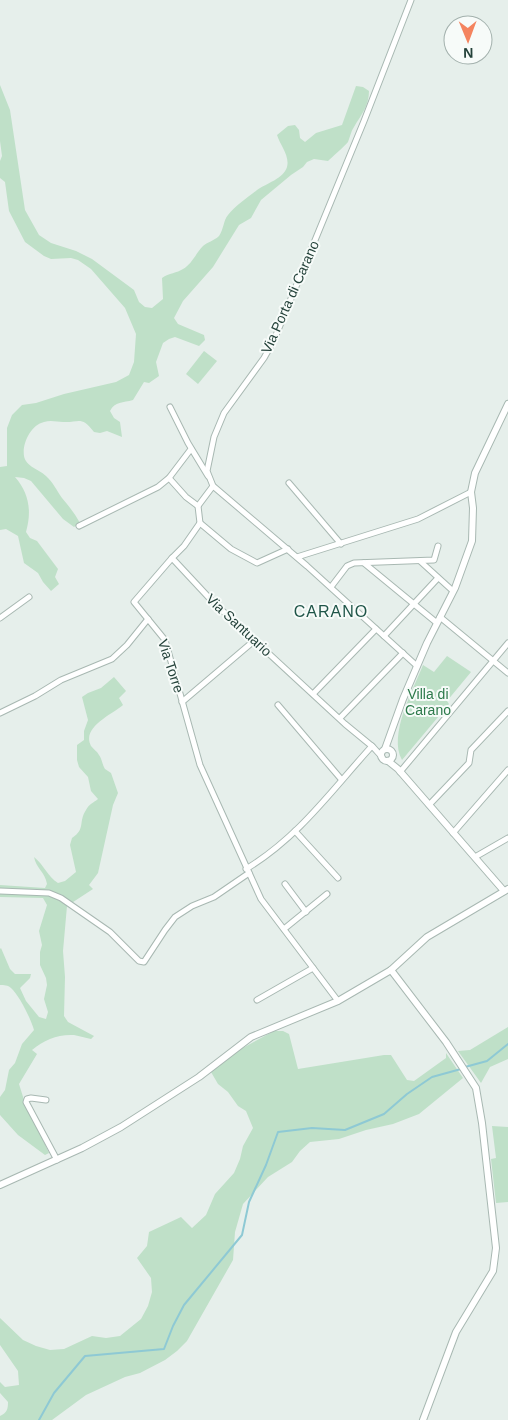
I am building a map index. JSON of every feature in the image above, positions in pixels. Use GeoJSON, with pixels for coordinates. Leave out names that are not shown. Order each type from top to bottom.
{"type":"FeatureCollection","features":[{"type":"Feature","properties":{"kind":"street","name":"Via Porta di Carano"},"geometry":{"type":"LineString","coordinates":[[209,479],[207,471],[214,437],[224,413],[264,358],[274,340],[364,121],[411,0]]}},
{"type":"Feature","properties":{"kind":"street"},"geometry":{"type":"LineString","coordinates":[[0,1185],[57,1160],[121,1127],[198,1077],[250,1037],[338,1001],[391,970],[427,937],[506,890],[453,833],[387,755],[391,734],[403,699],[453,591],[472,541],[473,508],[471,492],[475,473],[506,413],[508,404]]}},
{"type":"Feature","properties":{"kind":"street"},"geometry":{"type":"LineString","coordinates":[[170,408],[213,486],[297,557],[417,666]]}},
{"type":"Feature","properties":{"kind":"street"},"geometry":{"type":"LineString","coordinates":[[79,526],[158,487],[169,478],[191,449]]}},
{"type":"Feature","properties":{"kind":"street"},"geometry":{"type":"LineString","coordinates":[[169,478],[186,497],[198,506]]}},
{"type":"Feature","properties":{"kind":"street"},"geometry":{"type":"LineString","coordinates":[[289,483],[341,544]]}},
{"type":"Feature","properties":{"kind":"street"},"geometry":{"type":"LineString","coordinates":[[172,558],[184,546],[200,523],[198,506],[213,486]]}},
{"type":"Feature","properties":{"kind":"street"},"geometry":{"type":"LineString","coordinates":[[297,557],[418,519],[471,492]]}},
{"type":"Feature","properties":{"kind":"street"},"geometry":{"type":"LineString","coordinates":[[200,523],[231,548],[257,563],[288,550]]}},
{"type":"Feature","properties":{"kind":"street"},"geometry":{"type":"LineString","coordinates":[[331,587],[348,566],[354,563],[434,560],[438,546]]}},
{"type":"Feature","properties":{"kind":"street","name":"Via Torre"},"geometry":{"type":"LineString","coordinates":[[172,558],[134,602],[165,640],[182,702],[255,640]]}},
{"type":"Feature","properties":{"kind":"street","name":"Via Santuario"},"geometry":{"type":"LineString","coordinates":[[172,558],[213,602],[313,694],[372,746],[387,755]]}},
{"type":"Feature","properties":{"kind":"street"},"geometry":{"type":"LineString","coordinates":[[420,561],[453,591]]}},
{"type":"Feature","properties":{"kind":"street"},"geometry":{"type":"LineString","coordinates":[[364,562],[414,604],[439,620],[508,673]]}},
{"type":"Feature","properties":{"kind":"street"},"geometry":{"type":"LineString","coordinates":[[384,636],[438,578]]}},
{"type":"Feature","properties":{"kind":"street"},"geometry":{"type":"LineString","coordinates":[[0,618],[29,597]]}},
{"type":"Feature","properties":{"kind":"street"},"geometry":{"type":"LineString","coordinates":[[0,713],[35,696],[61,680],[112,659],[127,645],[148,619]]}},
{"type":"Feature","properties":{"kind":"street"},"geometry":{"type":"LineString","coordinates":[[313,694],[376,629]]}},
{"type":"Feature","properties":{"kind":"street"},"geometry":{"type":"LineString","coordinates":[[399,771],[508,643]]}},
{"type":"Feature","properties":{"kind":"street"},"geometry":{"type":"LineString","coordinates":[[340,718],[403,653]]}},
{"type":"Feature","properties":{"kind":"street"},"geometry":{"type":"LineString","coordinates":[[182,702],[200,765],[261,899],[338,1001]]}},
{"type":"Feature","properties":{"kind":"street"},"geometry":{"type":"LineString","coordinates":[[278,705],[341,779]]}},
{"type":"Feature","properties":{"kind":"street"},"geometry":{"type":"LineString","coordinates":[[429,805],[469,763],[471,750],[508,711]]}},
{"type":"Feature","properties":{"kind":"street"},"geometry":{"type":"LineString","coordinates":[[0,891],[50,893],[61,898],[110,932],[139,961],[144,962],[175,917],[192,906],[214,897],[268,856],[306,822],[341,779],[372,746]]}},
{"type":"Feature","properties":{"kind":"street"},"geometry":{"type":"LineString","coordinates":[[453,833],[508,770]]}},
{"type":"Feature","properties":{"kind":"street"},"geometry":{"type":"LineString","coordinates":[[296,831],[338,878]]}},
{"type":"Feature","properties":{"kind":"street"},"geometry":{"type":"LineString","coordinates":[[475,857],[508,838]]}},
{"type":"Feature","properties":{"kind":"street"},"geometry":{"type":"LineString","coordinates":[[285,884],[306,912]]}},
{"type":"Feature","properties":{"kind":"street"},"geometry":{"type":"LineString","coordinates":[[284,929],[327,894]]}},
{"type":"Feature","properties":{"kind":"street"},"geometry":{"type":"LineString","coordinates":[[256,1000],[313,968]]}},
{"type":"Feature","properties":{"kind":"street"},"geometry":{"type":"LineString","coordinates":[[391,970],[446,1042],[476,1088],[482,1123],[496,1248],[493,1271],[456,1332],[423,1420]]}},
{"type":"Feature","properties":{"kind":"street"},"geometry":{"type":"LineString","coordinates":[[46,1100],[32,1098],[27,1099],[26,1102],[57,1160]]}},
{"type":"Feature","properties":{"kind":"green space"},"geometry":{"type":"Polygon","coordinates":[[[0,85],[10,110],[25,210],[39,235],[51,243],[76,251],[92,259],[134,290],[139,302],[145,307],[152,308],[163,299],[162,278],[186,267],[206,243],[219,236],[226,217],[234,208],[257,190],[278,178],[285,171],[288,163],[277,135],[288,126],[295,125],[299,130],[300,138],[305,142],[316,133],[342,125],[356,86],[363,87],[369,91],[366,106],[348,142],[328,161],[314,159],[307,162],[261,200],[251,218],[239,225],[213,267],[183,301],[174,318],[178,324],[204,335],[205,340],[199,346],[175,337],[163,343],[156,362],[159,376],[149,383],[144,382],[133,400],[117,404],[110,411],[114,418],[120,422],[122,437],[107,431],[94,432],[86,423],[80,421],[44,422],[35,427],[28,435],[24,446],[25,460],[51,481],[80,523],[74,527],[63,519],[31,481],[15,477],[23,489],[28,503],[29,517],[26,532],[30,538],[37,541],[58,569],[55,577],[59,584],[51,591],[38,573],[24,563],[18,536],[6,529],[0,530],[0,467],[7,466],[7,428],[12,415],[22,405],[116,382],[129,375],[134,362],[136,334],[125,308],[91,269],[78,260],[71,258],[51,259],[25,242],[9,211],[5,182],[0,178],[0,161],[2,156],[0,141],[0,85]]]}},
{"type":"Feature","properties":{"kind":"green space"},"geometry":{"type":"Polygon","coordinates":[[[204,351],[217,361],[198,384],[186,374],[204,351]]]}},
{"type":"Feature","properties":{"kind":"green space","name":"Villa di Carano"},"geometry":{"type":"Polygon","coordinates":[[[447,656],[471,672],[447,701],[449,704],[402,760],[398,750],[400,726],[423,665],[434,672],[447,656]]]}},
{"type":"Feature","properties":{"kind":"green space"},"geometry":{"type":"Polygon","coordinates":[[[114,677],[126,691],[119,698],[123,705],[94,727],[89,739],[91,746],[97,752],[105,769],[111,773],[118,793],[113,805],[98,873],[89,885],[93,889],[67,906],[63,951],[65,977],[64,1016],[68,1022],[94,1036],[91,1039],[74,1035],[62,1036],[41,1043],[32,1050],[37,1054],[19,1084],[24,1100],[49,1153],[45,1155],[18,1135],[0,1115],[0,1097],[5,1090],[9,1070],[15,1063],[22,1044],[34,1030],[18,996],[9,986],[0,985],[0,949],[10,969],[15,974],[31,974],[30,978],[20,988],[26,1001],[39,1017],[46,1019],[48,1012],[44,999],[47,985],[40,965],[42,945],[39,931],[47,905],[43,898],[0,897],[0,885],[45,888],[46,880],[34,857],[51,878],[58,883],[65,881],[76,872],[70,845],[72,838],[79,832],[87,808],[98,799],[91,791],[88,777],[79,767],[77,760],[77,745],[84,740],[84,731],[88,720],[82,697],[101,688],[114,677]]]}},
{"type":"Feature","properties":{"kind":"green space"},"geometry":{"type":"Polygon","coordinates":[[[508,1027],[508,1059],[490,1067],[481,1083],[458,1051],[470,1050],[508,1027]]]}},
{"type":"Feature","properties":{"kind":"green space"},"geometry":{"type":"Polygon","coordinates":[[[274,1031],[283,1031],[289,1034],[298,1069],[391,1055],[407,1080],[414,1081],[446,1058],[446,1053],[463,1078],[419,1114],[393,1124],[339,1139],[310,1142],[292,1162],[268,1177],[243,1204],[235,1232],[233,1260],[187,1341],[165,1360],[140,1373],[125,1377],[86,1395],[52,1420],[0,1420],[0,1416],[7,1410],[8,1402],[0,1393],[0,1382],[5,1387],[19,1385],[18,1371],[0,1345],[0,1318],[23,1340],[50,1350],[64,1349],[92,1336],[106,1338],[120,1336],[141,1319],[148,1306],[152,1292],[151,1278],[137,1258],[147,1246],[149,1232],[181,1217],[192,1228],[206,1215],[215,1194],[234,1173],[243,1146],[253,1128],[246,1111],[238,1106],[228,1092],[218,1084],[211,1072],[239,1050],[274,1031]]]}},
{"type":"Feature","properties":{"kind":"green space"},"geometry":{"type":"Polygon","coordinates":[[[492,1126],[508,1127],[508,1202],[496,1203],[491,1159],[496,1158],[492,1126]]]}},
{"type":"Feature","properties":{"kind":"waterway"},"geometry":{"type":"LineString","coordinates":[[465,1067],[487,1061],[508,1044]]}},
{"type":"Feature","properties":{"kind":"waterway"},"geometry":{"type":"LineString","coordinates":[[39,1420],[54,1393],[85,1356],[164,1349],[184,1305],[242,1235],[249,1202],[266,1165],[278,1132],[312,1128],[345,1130],[384,1114],[407,1094],[432,1077],[461,1069]]}},
{"type":"Feature","properties":{"kind":"district","name":"CARANO"},"geometry":{"type":"Point","coordinates":[331,611]}}]}
